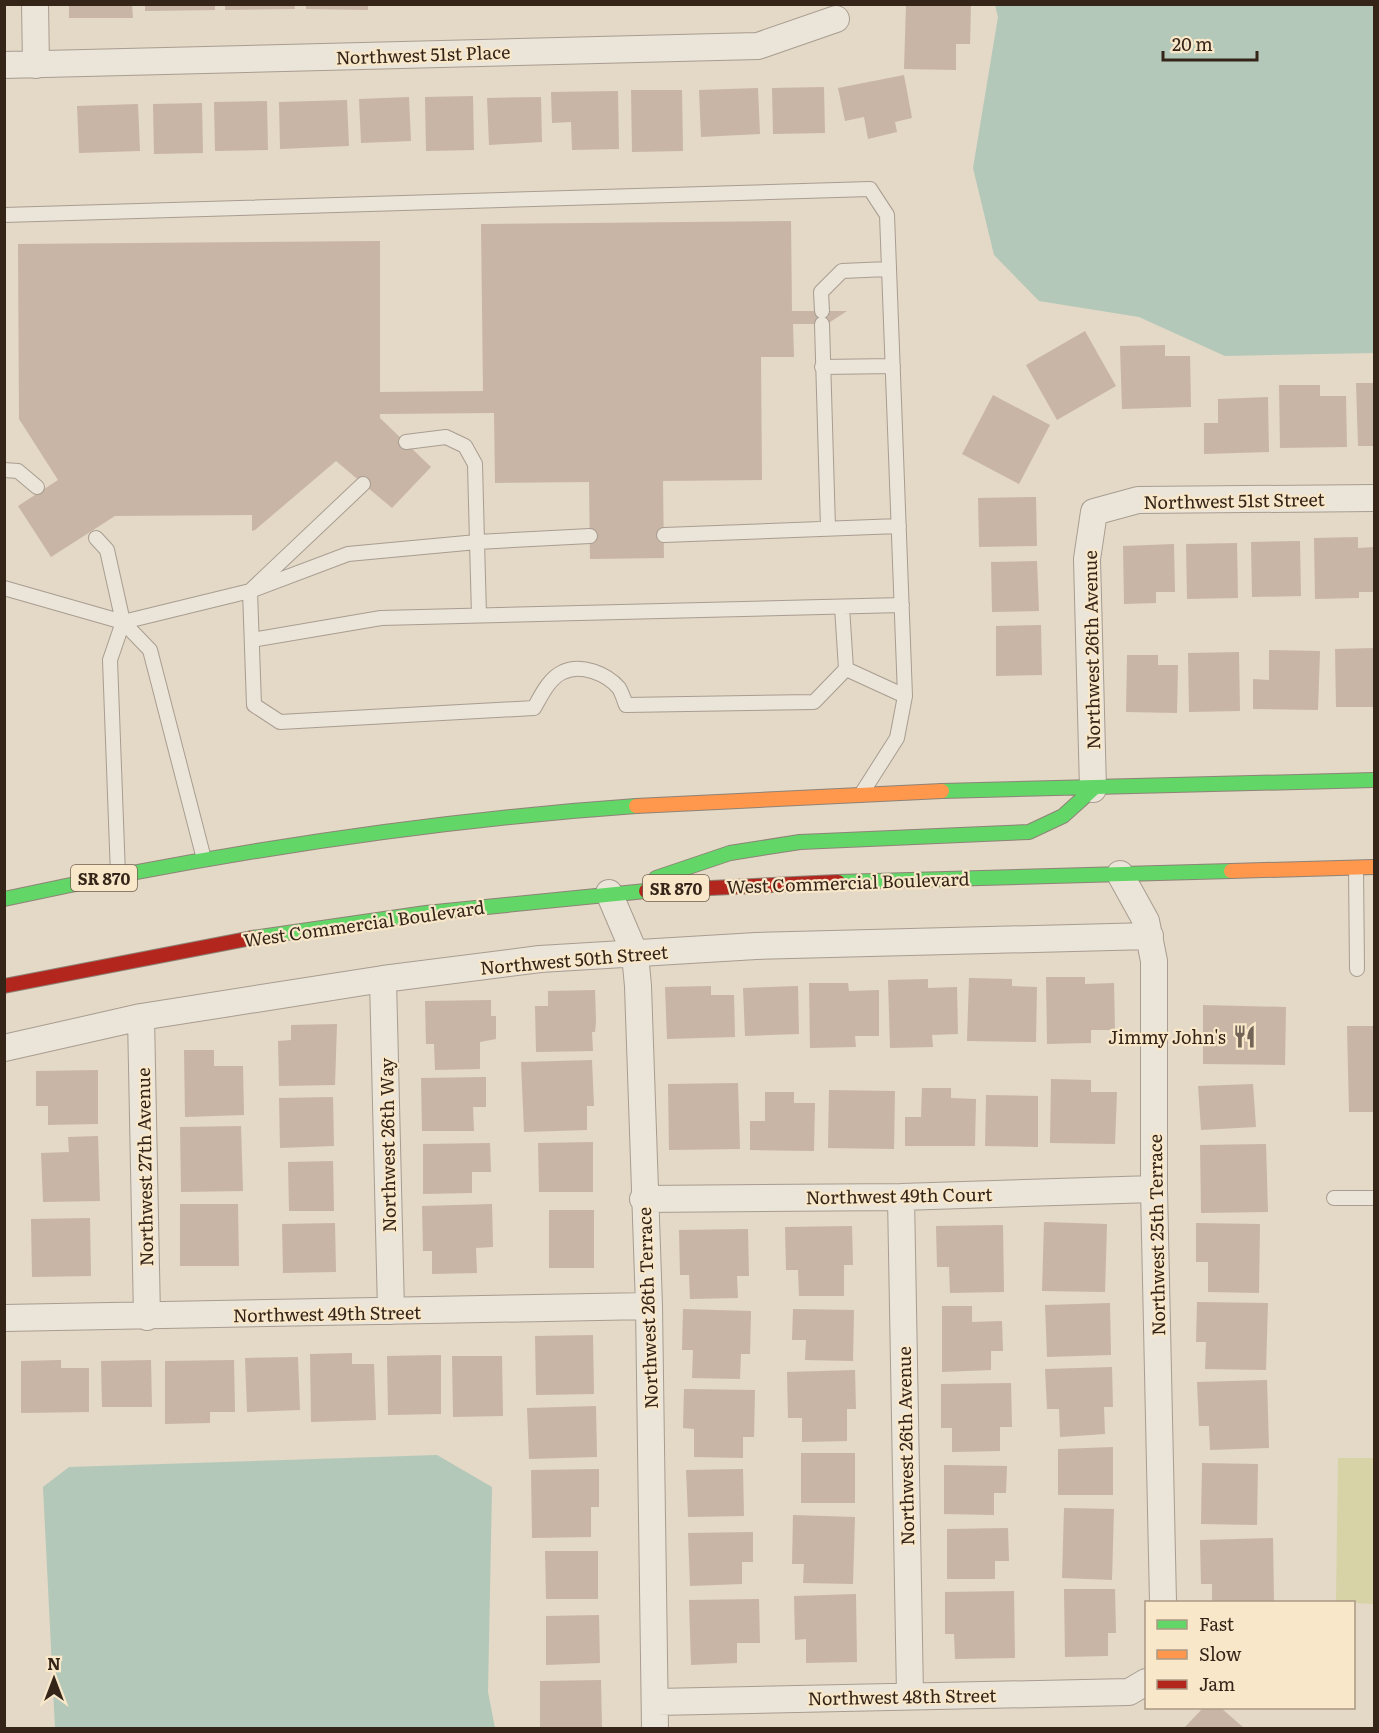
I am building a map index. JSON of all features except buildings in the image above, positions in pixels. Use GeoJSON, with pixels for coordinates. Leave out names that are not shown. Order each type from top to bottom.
{"type":"FeatureCollection","features":[{"type":"Feature","properties":{"kind":"highway","name":"SR 870"},"geometry":{"type":"LineString","coordinates":[[4,899],[204,859],[340,837],[505,817],[689,802],[861,794],[1374,780]]}},
{"type":"Feature","properties":{"kind":"highway"},"geometry":{"type":"LineString","coordinates":[[609,893],[730,853],[764,846],[829,840],[1029,832],[1063,816],[1093,789]]}},
{"type":"Feature","properties":{"kind":"highway","name":"West Commercial Boulevard"},"geometry":{"type":"LineString","coordinates":[[4,986],[149,957],[391,916],[609,893],[750,884],[1374,867]]}},
{"type":"Feature","properties":{"kind":"street"},"geometry":{"type":"LineString","coordinates":[[35,4],[36,65]]}},
{"type":"Feature","properties":{"kind":"street","name":"Northwest 51st Place"},"geometry":{"type":"LineString","coordinates":[[4,65],[758,45],[836,19]]}},
{"type":"Feature","properties":{"kind":"street","name":"Northwest 51st Street"},"geometry":{"type":"LineString","coordinates":[[1094,512],[1138,500],[1374,498]]}},
{"type":"Feature","properties":{"kind":"street","name":"Northwest 26th Avenue"},"geometry":{"type":"LineString","coordinates":[[1093,789],[1087,559],[1094,512]]}},
{"type":"Feature","properties":{"kind":"street","name":"Northwest 25th Terrace"},"geometry":{"type":"LineString","coordinates":[[1120,874],[1141,909],[1150,936],[1154,961],[1154,1189],[1163,1601]]}},
{"type":"Feature","properties":{"kind":"street","name":"Northwest 26th Terrace"},"geometry":{"type":"LineString","coordinates":[[609,893],[635,954],[649,1306],[655,1728]]}},
{"type":"Feature","properties":{"kind":"street","name":"Northwest 50th Street"},"geometry":{"type":"LineString","coordinates":[[4,1048],[141,1017],[383,979],[540,959],[843,943],[1150,936]]}},
{"type":"Feature","properties":{"kind":"street","name":"Northwest 26th Way"},"geometry":{"type":"LineString","coordinates":[[383,979],[391,1311]]}},
{"type":"Feature","properties":{"kind":"street","name":"Northwest 27th Avenue"},"geometry":{"type":"LineString","coordinates":[[141,1017],[147,1317]]}},
{"type":"Feature","properties":{"kind":"street","name":"Northwest 49th Court"},"geometry":{"type":"LineString","coordinates":[[643,1199],[901,1197],[1154,1189]]}},
{"type":"Feature","properties":{"kind":"street","name":"Northwest 26th Avenue"},"geometry":{"type":"LineString","coordinates":[[901,1197],[910,1695]]}},
{"type":"Feature","properties":{"kind":"street","name":"Northwest 49th Street"},"geometry":{"type":"LineString","coordinates":[[4,1318],[649,1306]]}},
{"type":"Feature","properties":{"kind":"street","name":"Northwest 48th Street"},"geometry":{"type":"LineString","coordinates":[[656,1702],[1129,1692],[1145,1683]]}},
{"type":"Feature","properties":{"kind":"lane"},"geometry":{"type":"LineString","coordinates":[[4,215],[870,189],[887,215],[905,696],[897,738],[861,794]]}},
{"type":"Feature","properties":{"kind":"lane"},"geometry":{"type":"LineString","coordinates":[[828,528],[821,292],[842,271],[888,269]]}},
{"type":"Feature","properties":{"kind":"lane"},"geometry":{"type":"LineString","coordinates":[[822,367],[893,366]]}},
{"type":"Feature","properties":{"kind":"lane"},"geometry":{"type":"LineString","coordinates":[[406,442],[446,437],[465,446],[475,464],[479,615]]}},
{"type":"Feature","properties":{"kind":"lane"},"geometry":{"type":"LineString","coordinates":[[4,470],[18,471],[37,487]]}},
{"type":"Feature","properties":{"kind":"lane"},"geometry":{"type":"LineString","coordinates":[[363,484],[250,591],[254,705],[280,722],[534,708],[548,685],[563,672],[585,669],[602,675],[620,689],[627,705],[814,702],[846,669],[842,606]]}},
{"type":"Feature","properties":{"kind":"lane"},"geometry":{"type":"LineString","coordinates":[[664,535],[899,526]]}},
{"type":"Feature","properties":{"kind":"lane"},"geometry":{"type":"LineString","coordinates":[[4,588],[123,622],[250,591],[348,554],[590,536]]}},
{"type":"Feature","properties":{"kind":"lane"},"geometry":{"type":"LineString","coordinates":[[96,538],[107,550],[123,622],[110,660],[118,875]]}},
{"type":"Feature","properties":{"kind":"lane"},"geometry":{"type":"LineString","coordinates":[[252,640],[381,618],[902,605]]}},
{"type":"Feature","properties":{"kind":"lane"},"geometry":{"type":"LineString","coordinates":[[123,622],[150,650],[204,859]]}},
{"type":"Feature","properties":{"kind":"lane"},"geometry":{"type":"LineString","coordinates":[[846,669],[905,696]]}},
{"type":"Feature","properties":{"kind":"lane"},"geometry":{"type":"LineString","coordinates":[[1356,868],[1357,969]]}},
{"type":"Feature","properties":{"kind":"lane"},"geometry":{"type":"LineString","coordinates":[[1334,1198],[1374,1198]]}},
{"type":"Feature","properties":{"kind":"shaded area"},"geometry":{"type":"Polygon","coordinates":[[[995,5],[1374,5],[1374,353],[1225,356],[1139,317],[1039,301],[994,255],[973,168],[998,17],[995,5]]]}},
{"type":"Feature","properties":{"kind":"shaded area"},"geometry":{"type":"Polygon","coordinates":[[[437,1455],[492,1487],[488,1692],[495,1728],[55,1728],[43,1487],[69,1467],[437,1455]]]}},
{"type":"Feature","properties":{"kind":"shaded area"},"geometry":{"type":"Polygon","coordinates":[[[1338,1458],[1374,1458],[1374,1604],[1336,1601],[1338,1458]]]}},
{"type":"Feature","properties":{"kind":"traffic: fast"},"geometry":{"type":"LineString","coordinates":[[942,791],[1374,780]]}},
{"type":"Feature","properties":{"kind":"traffic: fast"},"geometry":{"type":"LineString","coordinates":[[656,878],[730,853],[800,842],[1029,832],[1063,816],[1093,789]]}},
{"type":"Feature","properties":{"kind":"traffic: fast"},"geometry":{"type":"LineString","coordinates":[[4,899],[161,868],[318,841],[556,812],[636,806]]}},
{"type":"Feature","properties":{"kind":"traffic: fast"},"geometry":{"type":"LineString","coordinates":[[838,882],[1231,871]]}},
{"type":"Feature","properties":{"kind":"traffic: fast"},"geometry":{"type":"LineString","coordinates":[[252,938],[426,913],[646,891]]}},
{"type":"Feature","properties":{"kind":"traffic: slow"},"geometry":{"type":"LineString","coordinates":[[636,806],[942,791]]}},
{"type":"Feature","properties":{"kind":"traffic: slow"},"geometry":{"type":"LineString","coordinates":[[1231,871],[1374,867]]}},
{"type":"Feature","properties":{"kind":"traffic: jam"},"geometry":{"type":"LineString","coordinates":[[646,891],[838,882]]}},
{"type":"Feature","properties":{"kind":"traffic: jam"},"geometry":{"type":"LineString","coordinates":[[4,986],[252,938]]}},
{"type":"Feature","properties":{"kind":"place","name":"Jimmy John's"},"geometry":{"type":"Point","coordinates":[1244,1036]}}]}
